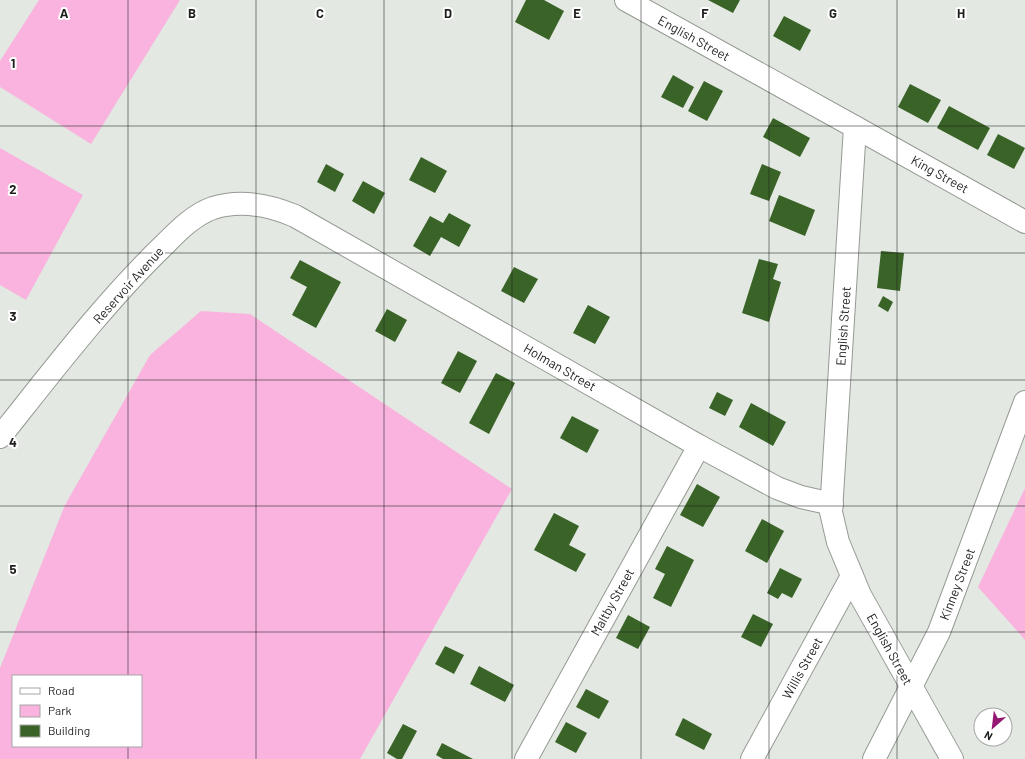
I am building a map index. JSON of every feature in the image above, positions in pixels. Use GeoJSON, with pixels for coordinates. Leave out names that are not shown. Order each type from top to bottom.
{"type":"FeatureCollection","features":[{"type":"Feature","properties":{"kind":"street","name":"English Street"},"geometry":{"type":"LineString","coordinates":[[626,0],[855,127],[831,512],[838,542],[860,595],[952,759]]}},
{"type":"Feature","properties":{"kind":"street","name":"King Street"},"geometry":{"type":"LineString","coordinates":[[855,127],[1025,222]]}},
{"type":"Feature","properties":{"kind":"street","name":"Reservoir Avenue"},"geometry":{"type":"LineString","coordinates":[[0,437],[122,288],[186,224],[212,209],[242,203],[276,208],[295,216]]}},
{"type":"Feature","properties":{"kind":"street","name":"Holman Street"},"geometry":{"type":"LineString","coordinates":[[295,216],[698,446],[777,488],[801,497],[832,504]]}},
{"type":"Feature","properties":{"kind":"street","name":"Kinney Street"},"geometry":{"type":"LineString","coordinates":[[874,759],[939,632],[1025,402]]}},
{"type":"Feature","properties":{"kind":"street","name":"Maltby Street"},"geometry":{"type":"LineString","coordinates":[[526,759],[698,446]]}},
{"type":"Feature","properties":{"kind":"street","name":"Willis Street"},"geometry":{"type":"LineString","coordinates":[[752,759],[852,576]]}},
{"type":"Feature","properties":{"kind":"green space"},"geometry":{"type":"Polygon","coordinates":[[[39,0],[180,0],[91,144],[0,87],[0,61],[39,0]]]}},
{"type":"Feature","properties":{"kind":"green space"},"geometry":{"type":"Polygon","coordinates":[[[0,148],[83,195],[26,300],[0,285],[0,148]]]}},
{"type":"Feature","properties":{"kind":"green space"},"geometry":{"type":"Polygon","coordinates":[[[201,311],[250,314],[512,489],[360,759],[0,759],[0,668],[65,505],[150,355],[201,311]]]}},
{"type":"Feature","properties":{"kind":"green space"},"geometry":{"type":"Polygon","coordinates":[[[1025,488],[1025,640],[978,587],[1025,488]]]}},
{"type":"Feature","properties":{"kind":"building"},"geometry":{"type":"Polygon","coordinates":[[[526,0],[544,0],[564,11],[549,40],[515,22],[526,0]]]}},
{"type":"Feature","properties":{"kind":"building"},"geometry":{"type":"Polygon","coordinates":[[[708,0],[740,0],[733,13],[708,0]]]}},
{"type":"Feature","properties":{"kind":"building"},"geometry":{"type":"Polygon","coordinates":[[[784,16],[811,30],[800,51],[773,36],[784,16]]]}},
{"type":"Feature","properties":{"kind":"building"},"geometry":{"type":"Polygon","coordinates":[[[673,75],[694,87],[683,108],[661,97],[673,75]]]}},
{"type":"Feature","properties":{"kind":"building"},"geometry":{"type":"Polygon","coordinates":[[[704,81],[723,91],[707,121],[688,111],[704,81]]]}},
{"type":"Feature","properties":{"kind":"building"},"geometry":{"type":"Polygon","coordinates":[[[910,84],[941,100],[928,123],[898,107],[910,84]]]}},
{"type":"Feature","properties":{"kind":"building"},"geometry":{"type":"Polygon","coordinates":[[[949,106],[990,128],[978,150],[937,128],[949,106]]]}},
{"type":"Feature","properties":{"kind":"building"},"geometry":{"type":"Polygon","coordinates":[[[773,118],[810,138],[800,157],[763,137],[773,118]]]}},
{"type":"Feature","properties":{"kind":"building"},"geometry":{"type":"Polygon","coordinates":[[[998,134],[1025,148],[1014,169],[987,155],[998,134]]]}},
{"type":"Feature","properties":{"kind":"building"},"geometry":{"type":"Polygon","coordinates":[[[421,157],[447,171],[435,193],[409,180],[421,157]]]}},
{"type":"Feature","properties":{"kind":"building"},"geometry":{"type":"Polygon","coordinates":[[[326,164],[344,174],[335,192],[317,182],[326,164]]]}},
{"type":"Feature","properties":{"kind":"building"},"geometry":{"type":"Polygon","coordinates":[[[762,164],[781,172],[769,201],[750,194],[762,164]]]}},
{"type":"Feature","properties":{"kind":"building"},"geometry":{"type":"Polygon","coordinates":[[[363,181],[385,193],[374,214],[352,201],[363,181]]]}},
{"type":"Feature","properties":{"kind":"building"},"geometry":{"type":"Polygon","coordinates":[[[779,195],[815,210],[805,236],[769,221],[779,195]]]}},
{"type":"Feature","properties":{"kind":"building"},"geometry":{"type":"Polygon","coordinates":[[[449,213],[471,225],[459,247],[441,237],[430,256],[413,246],[430,216],[443,223],[449,213]]]}},
{"type":"Feature","properties":{"kind":"building"},"geometry":{"type":"Polygon","coordinates":[[[881,251],[904,253],[900,291],[877,288],[881,251]]]}},
{"type":"Feature","properties":{"kind":"building"},"geometry":{"type":"Polygon","coordinates":[[[759,259],[778,264],[773,279],[781,282],[769,322],[742,313],[759,259]]]}},
{"type":"Feature","properties":{"kind":"building"},"geometry":{"type":"Polygon","coordinates":[[[300,260],[341,282],[316,328],[292,315],[307,287],[290,278],[300,260]]]}},
{"type":"Feature","properties":{"kind":"building"},"geometry":{"type":"Polygon","coordinates":[[[514,267],[538,279],[524,303],[501,291],[514,267]]]}},
{"type":"Feature","properties":{"kind":"building"},"geometry":{"type":"Polygon","coordinates":[[[883,296],[893,302],[888,312],[878,306],[883,296]]]}},
{"type":"Feature","properties":{"kind":"building"},"geometry":{"type":"Polygon","coordinates":[[[588,305],[610,317],[595,344],[573,333],[588,305]]]}},
{"type":"Feature","properties":{"kind":"building"},"geometry":{"type":"Polygon","coordinates":[[[387,309],[407,320],[395,342],[375,331],[387,309]]]}},
{"type":"Feature","properties":{"kind":"building"},"geometry":{"type":"Polygon","coordinates":[[[458,351],[477,361],[460,393],[441,383],[458,351]]]}},
{"type":"Feature","properties":{"kind":"building"},"geometry":{"type":"Polygon","coordinates":[[[496,373],[515,383],[489,434],[469,423],[496,373]]]}},
{"type":"Feature","properties":{"kind":"building"},"geometry":{"type":"Polygon","coordinates":[[[717,392],[733,400],[725,416],[709,408],[717,392]]]}},
{"type":"Feature","properties":{"kind":"building"},"geometry":{"type":"Polygon","coordinates":[[[751,403],[786,422],[773,446],[739,427],[751,403]]]}},
{"type":"Feature","properties":{"kind":"building"},"geometry":{"type":"Polygon","coordinates":[[[572,416],[599,430],[587,453],[560,438],[572,416]]]}},
{"type":"Feature","properties":{"kind":"building"},"geometry":{"type":"Polygon","coordinates":[[[697,484],[720,497],[703,527],[680,515],[697,484]]]}},
{"type":"Feature","properties":{"kind":"building"},"geometry":{"type":"Polygon","coordinates":[[[554,513],[579,526],[569,545],[586,554],[576,572],[534,550],[554,513]]]}},
{"type":"Feature","properties":{"kind":"building"},"geometry":{"type":"Polygon","coordinates":[[[762,519],[784,531],[767,563],[745,551],[762,519]]]}},
{"type":"Feature","properties":{"kind":"building"},"geometry":{"type":"Polygon","coordinates":[[[667,546],[694,560],[671,607],[653,598],[665,574],[655,569],[667,546]]]}},
{"type":"Feature","properties":{"kind":"building"},"geometry":{"type":"Polygon","coordinates":[[[780,568],[802,579],[792,598],[782,593],[778,599],[767,593],[780,568]]]}},
{"type":"Feature","properties":{"kind":"building"},"geometry":{"type":"Polygon","coordinates":[[[753,614],[773,624],[761,647],[741,637],[753,614]]]}},
{"type":"Feature","properties":{"kind":"building"},"geometry":{"type":"Polygon","coordinates":[[[628,615],[650,627],[638,649],[616,638],[628,615]]]}},
{"type":"Feature","properties":{"kind":"building"},"geometry":{"type":"Polygon","coordinates":[[[445,646],[464,655],[454,674],[435,664],[445,646]]]}},
{"type":"Feature","properties":{"kind":"building"},"geometry":{"type":"Polygon","coordinates":[[[479,666],[514,685],[505,702],[470,684],[479,666]]]}},
{"type":"Feature","properties":{"kind":"building"},"geometry":{"type":"Polygon","coordinates":[[[586,689],[609,701],[599,719],[576,707],[586,689]]]}},
{"type":"Feature","properties":{"kind":"building"},"geometry":{"type":"Polygon","coordinates":[[[683,718],[712,734],[704,750],[675,735],[683,718]]]}},
{"type":"Feature","properties":{"kind":"building"},"geometry":{"type":"Polygon","coordinates":[[[566,722],[587,733],[576,753],[555,742],[566,722]]]}},
{"type":"Feature","properties":{"kind":"building"},"geometry":{"type":"Polygon","coordinates":[[[403,724],[417,731],[402,759],[397,759],[387,753],[403,724]]]}},
{"type":"Feature","properties":{"kind":"building"},"geometry":{"type":"Polygon","coordinates":[[[442,743],[473,759],[443,759],[436,755],[442,743]]]}}]}
